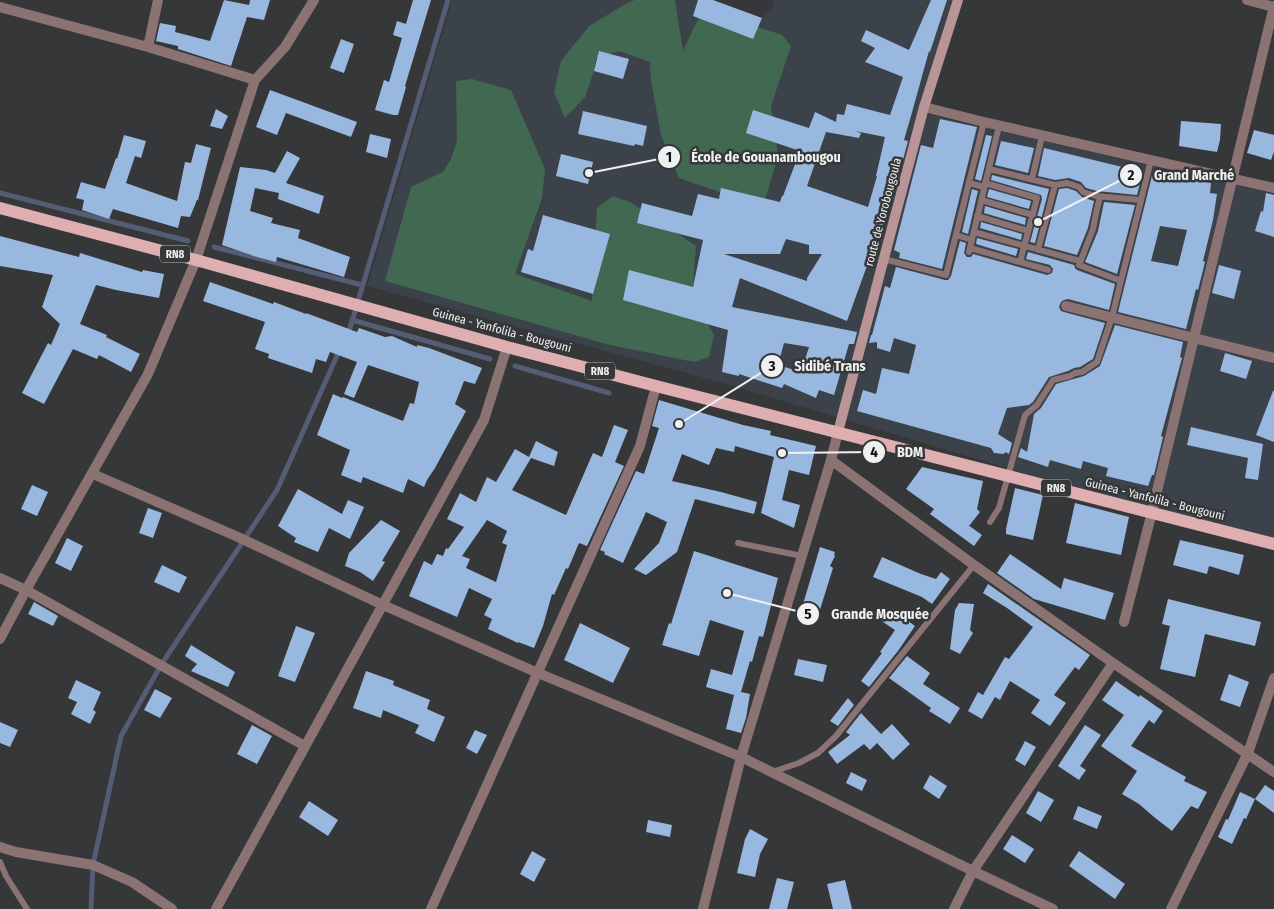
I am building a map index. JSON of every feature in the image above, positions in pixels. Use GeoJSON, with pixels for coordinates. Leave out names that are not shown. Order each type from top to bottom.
{"type":"FeatureCollection","features":[{"type":"Feature","properties":{"kind":"main road","name":"route de Yorobougoula"},"geometry":{"type":"LineString","coordinates":[[838,432],[924,107],[958,0]]}},
{"type":"Feature","properties":{"kind":"main road","name":"Guinea - Yanfolila - Bougouni"},"geometry":{"type":"LineString","coordinates":[[0,208],[196,260],[508,347],[1274,544]]}},
{"type":"Feature","properties":{"kind":"street"},"geometry":{"type":"LineString","coordinates":[[148,47],[158,0]]}},
{"type":"Feature","properties":{"kind":"street"},"geometry":{"type":"LineString","coordinates":[[0,639],[148,374],[196,260],[255,80],[285,47],[314,0]]}},
{"type":"Feature","properties":{"kind":"street"},"geometry":{"type":"LineString","coordinates":[[1124,622],[1274,7],[1247,0]]}},
{"type":"Feature","properties":{"kind":"street"},"geometry":{"type":"LineString","coordinates":[[0,7],[148,47],[255,80]]}},
{"type":"Feature","properties":{"kind":"street"},"geometry":{"type":"LineString","coordinates":[[924,107],[1042,136],[1274,188]]}},
{"type":"Feature","properties":{"kind":"street"},"geometry":{"type":"LineString","coordinates":[[1066,306],[1274,358]]}},
{"type":"Feature","properties":{"kind":"street"},"geometry":{"type":"LineString","coordinates":[[216,909],[484,420],[508,347]]}},
{"type":"Feature","properties":{"kind":"street"},"geometry":{"type":"LineString","coordinates":[[431,909],[640,446],[656,386]]}},
{"type":"Feature","properties":{"kind":"street"},"geometry":{"type":"LineString","coordinates":[[703,909],[740,758],[838,432]]}},
{"type":"Feature","properties":{"kind":"street"},"geometry":{"type":"LineString","coordinates":[[831,460],[974,566],[1274,772]]}},
{"type":"Feature","properties":{"kind":"street"},"geometry":{"type":"LineString","coordinates":[[92,474],[242,538],[383,605],[771,772],[1053,909]]}},
{"type":"Feature","properties":{"kind":"street"},"geometry":{"type":"LineString","coordinates":[[0,578],[26,590],[305,746]]}},
{"type":"Feature","properties":{"kind":"street"},"geometry":{"type":"LineString","coordinates":[[954,909],[972,871],[1113,663]]}},
{"type":"Feature","properties":{"kind":"street"},"geometry":{"type":"LineString","coordinates":[[1171,909],[1248,754],[1274,678]]}},
{"type":"Feature","properties":{"kind":"street"},"geometry":{"type":"LineString","coordinates":[[0,847],[16,852],[93,865],[132,882],[172,909]]}},
{"type":"Feature","properties":{"kind":"lane"},"geometry":{"type":"LineString","coordinates":[[884,259],[946,275],[984,122]]}},
{"type":"Feature","properties":{"kind":"lane"},"geometry":{"type":"LineString","coordinates":[[999,126],[969,250],[1048,270]]}},
{"type":"Feature","properties":{"kind":"lane"},"geometry":{"type":"LineString","coordinates":[[1032,179],[1042,136]]}},
{"type":"Feature","properties":{"kind":"lane"},"geometry":{"type":"LineString","coordinates":[[990,522],[999,508],[1025,415],[1037,405],[1053,380],[1070,376],[1075,372],[1082,372],[1096,362],[1112,317],[1151,160]]}},
{"type":"Feature","properties":{"kind":"lane"},"geometry":{"type":"LineString","coordinates":[[989,169],[1055,185],[1067,183],[1079,187],[1083,192],[1100,197],[1140,200]]}},
{"type":"Feature","properties":{"kind":"lane"},"geometry":{"type":"LineString","coordinates":[[969,183],[1037,198],[1020,262]]}},
{"type":"Feature","properties":{"kind":"lane"},"geometry":{"type":"LineString","coordinates":[[1038,250],[1055,185]]}},
{"type":"Feature","properties":{"kind":"lane"},"geometry":{"type":"LineString","coordinates":[[1100,197],[1093,228],[1079,265],[1121,281]]}},
{"type":"Feature","properties":{"kind":"lane"},"geometry":{"type":"LineString","coordinates":[[981,200],[1033,215]]}},
{"type":"Feature","properties":{"kind":"lane"},"geometry":{"type":"LineString","coordinates":[[978,216],[1028,231]]}},
{"type":"Feature","properties":{"kind":"lane"},"geometry":{"type":"LineString","coordinates":[[956,235],[973,236],[1024,246],[1080,261]]}},
{"type":"Feature","properties":{"kind":"lane"},"geometry":{"type":"LineString","coordinates":[[738,543],[802,556]]}},
{"type":"Feature","properties":{"kind":"lane"},"geometry":{"type":"LineString","coordinates":[[771,772],[799,763],[818,753],[836,736],[974,566]]}},
{"type":"Feature","properties":{"kind":"lane"},"geometry":{"type":"LineString","coordinates":[[0,862],[6,876],[28,909]]}},
{"type":"Feature","properties":{"kind":"shaded area"},"geometry":{"type":"Polygon","coordinates":[[[452,0],[713,0],[762,18],[772,8],[774,0],[953,0],[918,112],[1274,194],[1274,539],[1024,473],[716,381],[367,286],[452,0]]]}},
{"type":"Feature","properties":{"kind":"green space"},"geometry":{"type":"Polygon","coordinates":[[[635,0],[675,0],[683,51],[704,9],[782,35],[791,46],[771,106],[778,156],[763,207],[679,178],[661,135],[651,81],[650,62],[619,51],[596,59],[585,97],[565,118],[554,92],[561,61],[589,26],[635,0]]]}},
{"type":"Feature","properties":{"kind":"green space"},"geometry":{"type":"Polygon","coordinates":[[[472,79],[511,90],[545,169],[542,198],[515,274],[592,301],[597,208],[613,196],[630,202],[696,246],[692,297],[714,335],[709,357],[694,362],[610,345],[385,281],[411,187],[443,172],[451,159],[457,141],[456,81],[472,79]]]}},
{"type":"Feature","properties":{"kind":"building"},"geometry":{"type":"Polygon","coordinates":[[[224,0],[249,5],[250,0],[270,0],[264,20],[247,17],[231,66],[178,49],[178,46],[156,41],[160,23],[176,26],[175,32],[210,41],[224,0]]]}},
{"type":"Feature","properties":{"kind":"building"},"geometry":{"type":"Polygon","coordinates":[[[413,0],[431,0],[398,115],[393,115],[375,110],[384,80],[389,82],[402,38],[393,35],[397,21],[406,24],[413,0]]]}},
{"type":"Feature","properties":{"kind":"building"},"geometry":{"type":"Polygon","coordinates":[[[698,0],[713,0],[762,18],[753,39],[693,16],[698,0]]]}},
{"type":"Feature","properties":{"kind":"building"},"geometry":{"type":"Polygon","coordinates":[[[931,0],[947,0],[929,51],[904,140],[908,141],[892,201],[847,321],[740,278],[732,307],[857,332],[854,344],[849,344],[834,395],[819,390],[816,398],[784,384],[782,388],[739,374],[739,376],[722,372],[728,330],[623,300],[629,270],[693,287],[703,240],[637,223],[642,203],[692,216],[698,194],[719,199],[721,188],[780,202],[800,151],[746,133],[753,110],[809,128],[815,112],[836,122],[837,114],[844,115],[847,104],[890,115],[903,77],[865,62],[875,48],[861,41],[866,30],[909,50],[931,0]],[[855,131],[861,133],[859,138],[826,132],[807,186],[868,207],[885,137],[855,131]],[[786,239],[780,254],[724,254],[807,281],[822,254],[809,254],[809,245],[786,239]],[[784,343],[778,365],[801,372],[809,347],[784,343]]]}},
{"type":"Feature","properties":{"kind":"building"},"geometry":{"type":"Polygon","coordinates":[[[341,39],[354,44],[344,73],[330,68],[341,39]]]}},
{"type":"Feature","properties":{"kind":"building"},"geometry":{"type":"Polygon","coordinates":[[[599,51],[629,59],[623,79],[594,71],[599,51]]]}},
{"type":"Feature","properties":{"kind":"building"},"geometry":{"type":"Polygon","coordinates":[[[270,90],[357,122],[351,137],[286,113],[277,135],[256,127],[270,90]]]}},
{"type":"Feature","properties":{"kind":"building"},"geometry":{"type":"Polygon","coordinates":[[[216,109],[228,116],[222,129],[210,126],[216,109]]]}},
{"type":"Feature","properties":{"kind":"building"},"geometry":{"type":"Polygon","coordinates":[[[583,111],[647,126],[643,146],[635,144],[634,146],[578,134],[583,111]]]}},
{"type":"Feature","properties":{"kind":"building"},"geometry":{"type":"Polygon","coordinates":[[[940,119],[977,127],[942,269],[899,258],[900,253],[894,250],[921,145],[933,148],[940,119]]]}},
{"type":"Feature","properties":{"kind":"building"},"geometry":{"type":"Polygon","coordinates":[[[1181,121],[1221,124],[1217,152],[1179,146],[1181,121]]]}},
{"type":"Feature","properties":{"kind":"building"},"geometry":{"type":"Polygon","coordinates":[[[1254,130],[1274,135],[1274,152],[1271,160],[1247,153],[1254,130]]]}},
{"type":"Feature","properties":{"kind":"building"},"geometry":{"type":"Polygon","coordinates":[[[370,134],[391,139],[387,158],[366,152],[370,134]]]}},
{"type":"Feature","properties":{"kind":"building"},"geometry":{"type":"Polygon","coordinates":[[[124,135],[146,141],[141,158],[135,156],[126,183],[177,201],[185,162],[191,163],[196,144],[211,148],[198,200],[190,217],[181,216],[178,228],[113,209],[109,219],[82,210],[84,200],[76,198],[81,182],[105,189],[124,135]]]}},
{"type":"Feature","properties":{"kind":"building"},"geometry":{"type":"Polygon","coordinates":[[[986,135],[992,136],[981,181],[975,179],[986,135]]]}},
{"type":"Feature","properties":{"kind":"building"},"geometry":{"type":"Polygon","coordinates":[[[1001,141],[1034,148],[1028,173],[995,165],[1001,141]]]}},
{"type":"Feature","properties":{"kind":"building"},"geometry":{"type":"Polygon","coordinates":[[[1044,148],[1143,172],[1137,195],[1097,191],[1086,188],[1081,182],[1069,178],[1055,180],[1038,176],[1044,148]]]}},
{"type":"Feature","properties":{"kind":"building"},"geometry":{"type":"Polygon","coordinates":[[[287,151],[300,158],[286,183],[324,196],[319,214],[278,199],[279,193],[255,188],[250,211],[273,218],[271,223],[300,230],[298,238],[350,257],[344,277],[277,257],[276,262],[222,245],[240,167],[275,173],[287,151]]]}},
{"type":"Feature","properties":{"kind":"building"},"geometry":{"type":"Polygon","coordinates":[[[561,154],[593,162],[588,184],[556,176],[561,154]]]}},
{"type":"Feature","properties":{"kind":"building"},"geometry":{"type":"Polygon","coordinates":[[[1153,172],[1211,183],[1210,193],[1217,194],[1213,220],[1203,261],[1205,262],[1186,329],[1118,312],[1153,172]],[[1160,226],[1151,261],[1178,266],[1187,230],[1160,226]]]}},
{"type":"Feature","properties":{"kind":"building"},"geometry":{"type":"Polygon","coordinates":[[[992,175],[1049,189],[1035,243],[1030,242],[1042,199],[1041,195],[991,180],[992,175]]]}},
{"type":"Feature","properties":{"kind":"building"},"geometry":{"type":"Polygon","coordinates":[[[1067,188],[1076,191],[1082,197],[1094,201],[1088,228],[1077,255],[1044,246],[1059,189],[1067,188]]]}},
{"type":"Feature","properties":{"kind":"building"},"geometry":{"type":"Polygon","coordinates":[[[972,189],[978,191],[968,234],[962,232],[972,189]]]}},
{"type":"Feature","properties":{"kind":"building"},"geometry":{"type":"Polygon","coordinates":[[[989,189],[1031,201],[1029,209],[987,197],[989,189]]]}},
{"type":"Feature","properties":{"kind":"building"},"geometry":{"type":"Polygon","coordinates":[[[1266,193],[1274,195],[1274,237],[1255,231],[1261,211],[1263,212],[1266,193]]]}},
{"type":"Feature","properties":{"kind":"building"},"geometry":{"type":"Polygon","coordinates":[[[1104,202],[1135,205],[1117,274],[1085,262],[1098,231],[1104,202]]]}},
{"type":"Feature","properties":{"kind":"building"},"geometry":{"type":"Polygon","coordinates":[[[985,206],[1026,218],[1025,225],[984,213],[985,206]]]}},
{"type":"Feature","properties":{"kind":"building"},"geometry":{"type":"Polygon","coordinates":[[[543,215],[610,234],[593,294],[521,272],[528,249],[533,251],[543,215]]]}},
{"type":"Feature","properties":{"kind":"building"},"geometry":{"type":"Polygon","coordinates":[[[981,222],[1022,234],[1021,240],[980,228],[981,222]]]}},
{"type":"Feature","properties":{"kind":"building"},"geometry":{"type":"Polygon","coordinates":[[[0,236],[79,257],[80,253],[142,272],[143,270],[164,274],[159,298],[96,285],[80,324],[107,335],[106,337],[140,354],[131,372],[99,355],[97,359],[73,349],[44,404],[22,393],[48,343],[51,345],[60,324],[42,307],[53,275],[0,266],[0,236]]]}},
{"type":"Feature","properties":{"kind":"building"},"geometry":{"type":"Polygon","coordinates":[[[977,238],[1018,249],[1016,256],[976,244],[977,238]]]}},
{"type":"Feature","properties":{"kind":"building"},"geometry":{"type":"Polygon","coordinates":[[[960,241],[966,243],[964,253],[967,257],[971,257],[973,254],[1047,275],[1052,273],[1053,269],[1050,265],[1026,259],[1028,252],[1074,265],[1077,270],[1115,284],[1109,310],[1068,299],[1061,302],[1059,307],[1061,311],[1105,323],[1093,359],[1080,367],[1049,377],[1033,402],[1029,405],[1007,408],[998,434],[1012,443],[1009,454],[1005,452],[1004,454],[994,453],[991,448],[857,411],[863,390],[876,394],[882,368],[909,374],[916,345],[894,338],[890,352],[877,348],[877,342],[869,343],[885,286],[890,288],[896,267],[948,280],[951,276],[960,241]]]}},
{"type":"Feature","properties":{"kind":"building"},"geometry":{"type":"Polygon","coordinates":[[[1219,265],[1241,271],[1234,299],[1212,293],[1219,265]]]}},
{"type":"Feature","properties":{"kind":"building"},"geometry":{"type":"Polygon","coordinates":[[[210,282],[273,304],[274,302],[357,332],[359,328],[385,337],[392,336],[417,347],[417,345],[429,348],[482,368],[475,384],[464,381],[455,404],[466,411],[424,487],[408,479],[403,493],[363,477],[361,483],[341,475],[350,450],[317,435],[333,394],[403,421],[410,403],[414,404],[419,382],[368,365],[354,398],[344,394],[357,362],[330,352],[326,362],[316,359],[312,373],[268,358],[269,354],[255,349],[265,322],[203,301],[210,282]]]}},
{"type":"Feature","properties":{"kind":"building"},"geometry":{"type":"Polygon","coordinates":[[[1115,325],[1183,342],[1180,357],[1182,358],[1161,436],[1163,437],[1154,475],[1152,475],[1148,486],[1106,476],[1108,468],[1083,461],[1081,469],[1050,460],[1048,467],[1018,457],[1021,448],[1027,452],[1034,414],[1041,408],[1056,384],[1084,376],[1100,366],[1115,325]]]}},
{"type":"Feature","properties":{"kind":"building"},"geometry":{"type":"Polygon","coordinates":[[[1225,353],[1252,361],[1246,379],[1220,371],[1225,353]]]}},
{"type":"Feature","properties":{"kind":"building"},"geometry":{"type":"Polygon","coordinates":[[[1274,391],[1274,442],[1256,435],[1274,391]]]}},
{"type":"Feature","properties":{"kind":"building"},"geometry":{"type":"Polygon","coordinates":[[[659,400],[743,425],[771,431],[770,435],[816,446],[809,475],[789,470],[782,500],[800,505],[794,528],[761,513],[774,457],[735,446],[734,452],[716,448],[709,465],[682,454],[672,481],[757,502],[754,514],[695,499],[677,552],[646,575],[634,569],[659,543],[667,522],[646,512],[623,563],[604,554],[605,552],[600,550],[636,471],[644,474],[659,428],[652,426],[659,400]]]}},
{"type":"Feature","properties":{"kind":"building"},"geometry":{"type":"Polygon","coordinates":[[[614,425],[628,430],[615,462],[624,466],[587,546],[579,543],[568,569],[566,568],[554,595],[552,594],[543,626],[534,648],[488,629],[492,619],[484,615],[492,599],[469,588],[457,617],[409,596],[424,561],[432,565],[437,554],[443,556],[446,548],[448,549],[464,527],[447,519],[460,493],[476,502],[487,477],[496,482],[515,449],[529,457],[536,441],[558,452],[554,466],[531,458],[512,490],[566,515],[593,453],[602,457],[614,425]],[[487,520],[462,556],[470,559],[466,568],[496,582],[507,545],[502,543],[507,531],[487,520]]]}},
{"type":"Feature","properties":{"kind":"building"},"geometry":{"type":"Polygon","coordinates":[[[1191,427],[1263,444],[1258,480],[1245,478],[1248,458],[1187,445],[1191,427]]]}},
{"type":"Feature","properties":{"kind":"building"},"geometry":{"type":"Polygon","coordinates":[[[922,467],[983,481],[977,509],[980,512],[969,526],[982,535],[974,546],[930,514],[934,509],[906,489],[922,467]]]}},
{"type":"Feature","properties":{"kind":"building"},"geometry":{"type":"Polygon","coordinates":[[[32,485],[48,492],[37,516],[21,509],[32,485]]]}},
{"type":"Feature","properties":{"kind":"building"},"geometry":{"type":"Polygon","coordinates":[[[1015,488],[1043,495],[1033,540],[1006,534],[1015,488]]]}},
{"type":"Feature","properties":{"kind":"building"},"geometry":{"type":"Polygon","coordinates":[[[298,489],[342,514],[348,500],[364,507],[350,539],[329,528],[318,552],[294,542],[296,538],[278,526],[298,489]]]}},
{"type":"Feature","properties":{"kind":"building"},"geometry":{"type":"Polygon","coordinates":[[[1075,503],[1129,517],[1121,555],[1066,543],[1075,503]]]}},
{"type":"Feature","properties":{"kind":"building"},"geometry":{"type":"Polygon","coordinates":[[[148,508],[162,513],[153,538],[139,533],[148,508]]]}},
{"type":"Feature","properties":{"kind":"building"},"geometry":{"type":"Polygon","coordinates":[[[381,520],[400,531],[382,561],[385,562],[373,581],[360,572],[345,566],[349,553],[381,520]]]}},
{"type":"Feature","properties":{"kind":"building"},"geometry":{"type":"Polygon","coordinates":[[[67,538],[83,546],[71,571],[55,563],[67,538]]]}},
{"type":"Feature","properties":{"kind":"building"},"geometry":{"type":"Polygon","coordinates":[[[1180,540],[1244,555],[1239,575],[1209,566],[1207,574],[1173,565],[1180,540]]]}},
{"type":"Feature","properties":{"kind":"building"},"geometry":{"type":"Polygon","coordinates":[[[820,547],[835,552],[835,556],[830,566],[833,568],[818,616],[801,611],[820,547]]]}},
{"type":"Feature","properties":{"kind":"building"},"geometry":{"type":"Polygon","coordinates":[[[694,551],[778,578],[763,637],[759,636],[741,692],[750,694],[741,733],[726,729],[734,695],[706,687],[711,669],[732,675],[744,631],[710,620],[699,656],[662,645],[669,623],[671,624],[694,551]]]}},
{"type":"Feature","properties":{"kind":"building"},"geometry":{"type":"Polygon","coordinates":[[[1010,554],[1061,589],[1064,578],[1114,593],[1105,620],[1034,599],[997,573],[1010,554]]]}},
{"type":"Feature","properties":{"kind":"building"},"geometry":{"type":"Polygon","coordinates":[[[882,557],[936,579],[941,572],[950,579],[932,604],[922,597],[873,577],[882,557]]]}},
{"type":"Feature","properties":{"kind":"building"},"geometry":{"type":"Polygon","coordinates":[[[162,565],[187,577],[179,593],[154,582],[162,565]]]}},
{"type":"Feature","properties":{"kind":"building"},"geometry":{"type":"Polygon","coordinates":[[[988,584],[1090,655],[1079,670],[1075,667],[1054,695],[1066,703],[1050,726],[1031,713],[1040,700],[1010,681],[1000,700],[995,697],[982,719],[968,711],[978,692],[983,695],[1005,657],[1009,659],[1033,627],[983,593],[988,584]]]}},
{"type":"Feature","properties":{"kind":"building"},"geometry":{"type":"Polygon","coordinates":[[[1168,599],[1261,622],[1255,646],[1205,634],[1195,677],[1160,669],[1170,626],[1162,624],[1168,599]]]}},
{"type":"Feature","properties":{"kind":"building"},"geometry":{"type":"Polygon","coordinates":[[[34,602],[58,616],[53,626],[28,614],[34,602]]]}},
{"type":"Feature","properties":{"kind":"building"},"geometry":{"type":"Polygon","coordinates":[[[959,603],[974,604],[970,630],[973,633],[960,654],[950,649],[955,610],[959,603]]]}},
{"type":"Feature","properties":{"kind":"building"},"geometry":{"type":"Polygon","coordinates":[[[892,609],[915,626],[869,687],[861,681],[882,653],[880,652],[895,630],[883,622],[892,609]]]}},
{"type":"Feature","properties":{"kind":"building"},"geometry":{"type":"Polygon","coordinates":[[[580,623],[630,648],[613,683],[564,660],[580,623]]]}},
{"type":"Feature","properties":{"kind":"building"},"geometry":{"type":"Polygon","coordinates":[[[296,626],[315,633],[295,682],[278,676],[296,626]]]}},
{"type":"Feature","properties":{"kind":"building"},"geometry":{"type":"Polygon","coordinates":[[[191,645],[235,672],[228,687],[191,671],[197,664],[185,656],[191,645]]]}},
{"type":"Feature","properties":{"kind":"building"},"geometry":{"type":"Polygon","coordinates":[[[907,656],[930,673],[923,684],[960,708],[950,724],[929,711],[931,708],[889,678],[907,656]]]}},
{"type":"Feature","properties":{"kind":"building"},"geometry":{"type":"Polygon","coordinates":[[[798,659],[827,665],[823,682],[794,675],[798,659]]]}},
{"type":"Feature","properties":{"kind":"building"},"geometry":{"type":"Polygon","coordinates":[[[366,671],[394,681],[393,685],[430,700],[427,709],[445,717],[434,742],[415,733],[419,725],[383,710],[381,718],[353,708],[366,671]]]}},
{"type":"Feature","properties":{"kind":"building"},"geometry":{"type":"Polygon","coordinates":[[[1229,674],[1249,682],[1240,707],[1220,700],[1229,674]]]}},
{"type":"Feature","properties":{"kind":"building"},"geometry":{"type":"Polygon","coordinates":[[[76,680],[101,692],[93,710],[96,712],[90,724],[71,714],[77,702],[68,698],[76,680]]]}},
{"type":"Feature","properties":{"kind":"building"},"geometry":{"type":"Polygon","coordinates":[[[1116,681],[1163,711],[1154,724],[1149,720],[1131,746],[1186,777],[1184,781],[1207,792],[1198,809],[1191,806],[1172,831],[1139,804],[1122,794],[1137,771],[1101,746],[1124,715],[1102,700],[1116,681]]]}},
{"type":"Feature","properties":{"kind":"building"},"geometry":{"type":"Polygon","coordinates":[[[155,689],[172,698],[160,718],[144,710],[155,689]]]}},
{"type":"Feature","properties":{"kind":"building"},"geometry":{"type":"Polygon","coordinates":[[[848,698],[854,705],[838,726],[830,721],[848,698]]]}},
{"type":"Feature","properties":{"kind":"building"},"geometry":{"type":"Polygon","coordinates":[[[861,713],[881,734],[892,724],[910,744],[893,760],[877,743],[870,750],[864,744],[837,764],[828,752],[850,735],[846,732],[861,713]]]}},
{"type":"Feature","properties":{"kind":"building"},"geometry":{"type":"Polygon","coordinates":[[[0,722],[18,730],[10,747],[0,743],[0,722]]]}},
{"type":"Feature","properties":{"kind":"building"},"geometry":{"type":"Polygon","coordinates":[[[252,725],[272,736],[257,764],[237,754],[252,725]]]}},
{"type":"Feature","properties":{"kind":"building"},"geometry":{"type":"Polygon","coordinates":[[[1085,725],[1101,735],[1080,766],[1086,770],[1079,780],[1058,766],[1085,725]]]}},
{"type":"Feature","properties":{"kind":"building"},"geometry":{"type":"Polygon","coordinates":[[[475,730],[487,735],[477,754],[466,748],[475,730]]]}},
{"type":"Feature","properties":{"kind":"building"},"geometry":{"type":"Polygon","coordinates":[[[1025,741],[1036,747],[1025,766],[1015,760],[1025,741]]]}},
{"type":"Feature","properties":{"kind":"building"},"geometry":{"type":"Polygon","coordinates":[[[851,772],[867,780],[862,791],[846,783],[851,772]]]}},
{"type":"Feature","properties":{"kind":"building"},"geometry":{"type":"Polygon","coordinates":[[[930,775],[947,786],[939,799],[923,788],[930,775]]]}},
{"type":"Feature","properties":{"kind":"building"},"geometry":{"type":"Polygon","coordinates":[[[1265,785],[1274,791],[1274,813],[1255,799],[1265,785]]]}},
{"type":"Feature","properties":{"kind":"building"},"geometry":{"type":"Polygon","coordinates":[[[1038,791],[1054,800],[1041,822],[1026,813],[1038,791]]]}},
{"type":"Feature","properties":{"kind":"building"},"geometry":{"type":"Polygon","coordinates":[[[1240,792],[1255,799],[1232,844],[1218,837],[1226,819],[1228,820],[1240,792]]]}},
{"type":"Feature","properties":{"kind":"building"},"geometry":{"type":"Polygon","coordinates":[[[309,801],[338,820],[328,836],[299,817],[309,801]]]}},
{"type":"Feature","properties":{"kind":"building"},"geometry":{"type":"Polygon","coordinates":[[[1078,806],[1102,816],[1097,829],[1073,819],[1078,806]]]}},
{"type":"Feature","properties":{"kind":"building"},"geometry":{"type":"Polygon","coordinates":[[[648,820],[672,825],[670,837],[646,832],[648,820]]]}},
{"type":"Feature","properties":{"kind":"building"},"geometry":{"type":"Polygon","coordinates":[[[750,829],[768,839],[760,854],[755,877],[737,873],[745,839],[750,829]]]}},
{"type":"Feature","properties":{"kind":"building"},"geometry":{"type":"Polygon","coordinates":[[[1012,835],[1034,849],[1025,863],[1003,849],[1012,835]]]}},
{"type":"Feature","properties":{"kind":"building"},"geometry":{"type":"Polygon","coordinates":[[[532,851],[546,859],[534,882],[520,874],[532,851]]]}},
{"type":"Feature","properties":{"kind":"building"},"geometry":{"type":"Polygon","coordinates":[[[1079,851],[1125,884],[1115,899],[1069,866],[1079,851]]]}},
{"type":"Feature","properties":{"kind":"building"},"geometry":{"type":"Polygon","coordinates":[[[777,878],[794,882],[787,909],[769,909],[777,878]]]}},
{"type":"Feature","properties":{"kind":"building"},"geometry":{"type":"Polygon","coordinates":[[[845,880],[852,909],[833,909],[827,884],[845,880]]]}},
{"type":"Feature","properties":{"kind":"waterway"},"geometry":{"type":"LineString","coordinates":[[347,334],[448,0]]}},
{"type":"Feature","properties":{"kind":"waterway"},"geometry":{"type":"LineString","coordinates":[[0,193],[188,241]]}},
{"type":"Feature","properties":{"kind":"waterway"},"geometry":{"type":"LineString","coordinates":[[214,247],[362,285]]}},
{"type":"Feature","properties":{"kind":"waterway"},"geometry":{"type":"LineString","coordinates":[[352,320],[490,359]]}},
{"type":"Feature","properties":{"kind":"waterway"},"geometry":{"type":"LineString","coordinates":[[91,909],[93,865],[121,736],[161,665],[277,490],[340,349]]}},
{"type":"Feature","properties":{"kind":"waterway"},"geometry":{"type":"LineString","coordinates":[[515,366],[609,393]]}},
{"type":"Feature","properties":{"kind":"place","name":"École de Gouanambougou"},"geometry":{"type":"Point","coordinates":[589,173]}},
{"type":"Feature","properties":{"kind":"place","name":"Grand Marché"},"geometry":{"type":"Point","coordinates":[1038,222]}},
{"type":"Feature","properties":{"kind":"place","name":"Sidibé Trans"},"geometry":{"type":"Point","coordinates":[679,424]}},
{"type":"Feature","properties":{"kind":"place","name":"BDM"},"geometry":{"type":"Point","coordinates":[782,453]}},
{"type":"Feature","properties":{"kind":"place","name":"Grande Mosquée"},"geometry":{"type":"Point","coordinates":[727,593]}}]}
